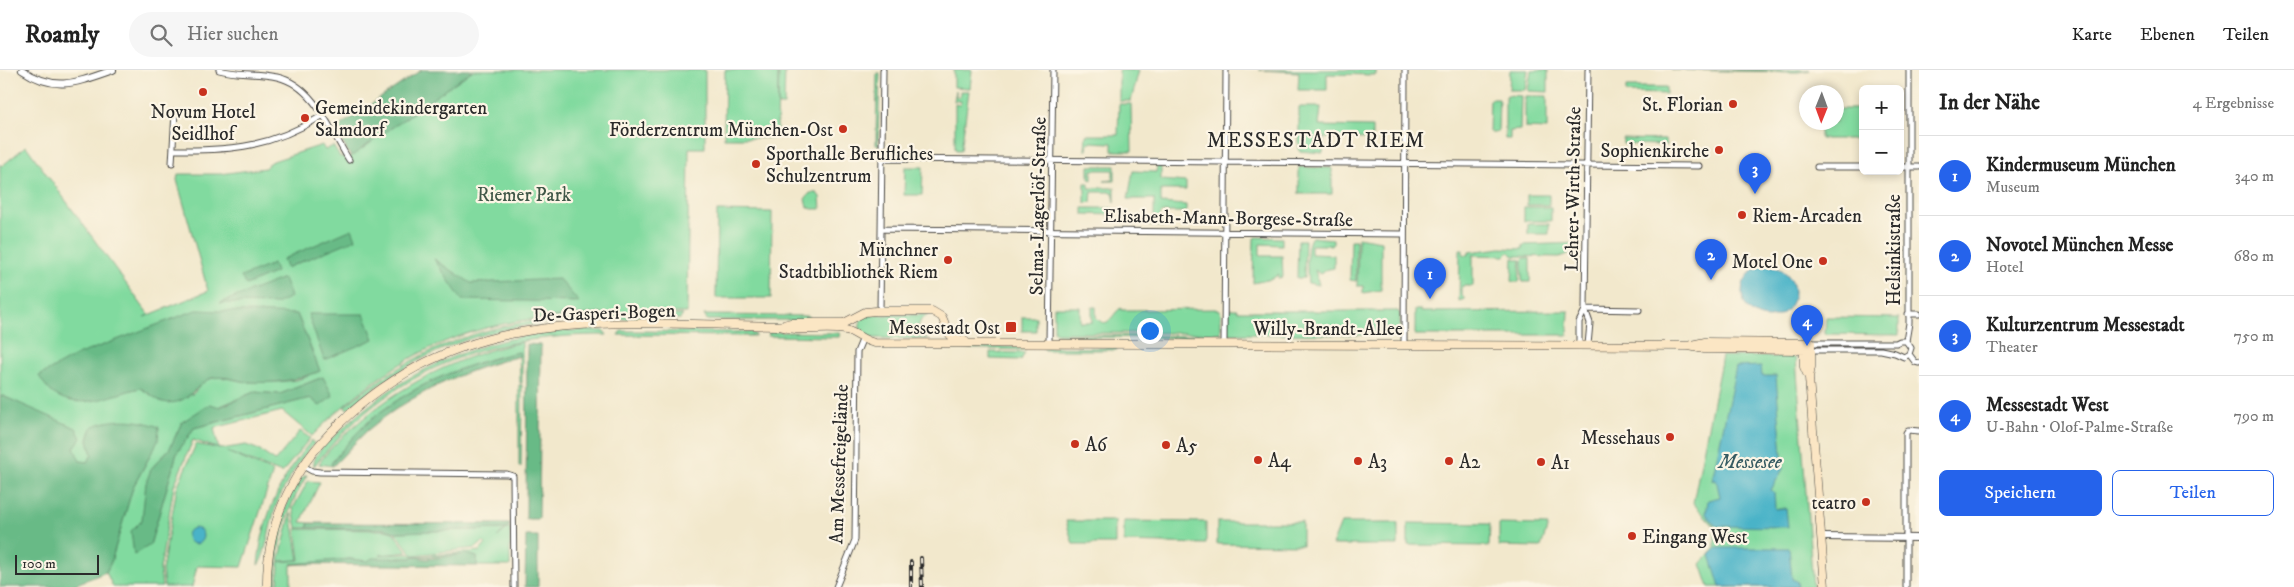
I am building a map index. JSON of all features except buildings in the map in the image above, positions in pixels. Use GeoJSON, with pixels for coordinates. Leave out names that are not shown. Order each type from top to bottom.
{"type":"FeatureCollection","features":[{"type":"Feature","properties":{"kind":"main road","name":"Willy-Brandt-Allee"},"geometry":{"type":"LineString","coordinates":[[858,317],[865,312],[932,311],[942,317],[946,331],[953,338],[967,342]]}},
{"type":"Feature","properties":{"kind":"main road","name":"De-Gasperi-Bogen"},"geometry":{"type":"LineString","coordinates":[[267,587],[268,555],[278,513],[303,466],[339,424],[384,387],[434,358],[491,337],[544,327],[575,325],[779,326],[791,323],[844,323],[858,317]]}},
{"type":"Feature","properties":{"kind":"main road"},"geometry":{"type":"LineString","coordinates":[[858,317],[859,337]]}},
{"type":"Feature","properties":{"kind":"main road","name":"De-Gasperi-Bogen"},"geometry":{"type":"LineString","coordinates":[[779,326],[792,330],[846,330],[859,337]]}},
{"type":"Feature","properties":{"kind":"main road"},"geometry":{"type":"LineString","coordinates":[[934,344],[946,331]]}},
{"type":"Feature","properties":{"kind":"main road","name":"Willy-Brandt-Allee"},"geometry":{"type":"LineString","coordinates":[[859,337],[875,343],[934,344],[1049,342],[1588,345],[1690,346],[1704,349],[1808,346]]}},
{"type":"Feature","properties":{"kind":"main road"},"geometry":{"type":"LineString","coordinates":[[1808,346],[1825,587]]}},
{"type":"Feature","properties":{"kind":"street"},"geometry":{"type":"LineString","coordinates":[[22,70],[42,81],[62,85],[113,70]]}},
{"type":"Feature","properties":{"kind":"street"},"geometry":{"type":"LineString","coordinates":[[219,70],[274,77],[292,82],[307,95],[349,160]]}},
{"type":"Feature","properties":{"kind":"street"},"geometry":{"type":"LineString","coordinates":[[880,311],[883,70]]}},
{"type":"Feature","properties":{"kind":"street","name":"Selma-Lagerlöf-Straße"},"geometry":{"type":"LineString","coordinates":[[1049,342],[1053,70]]}},
{"type":"Feature","properties":{"kind":"street"},"geometry":{"type":"LineString","coordinates":[[1224,343],[1226,70]]}},
{"type":"Feature","properties":{"kind":"street"},"geometry":{"type":"LineString","coordinates":[[1404,344],[1405,70]]}},
{"type":"Feature","properties":{"kind":"street","name":"Lehrer-Wirth-Straße"},"geometry":{"type":"LineString","coordinates":[[1588,70],[1585,309],[1590,323],[1588,345]]}},
{"type":"Feature","properties":{"kind":"street","name":"Helsinkistraße"},"geometry":{"type":"LineString","coordinates":[[1906,341],[1909,332],[1909,70]]}},
{"type":"Feature","properties":{"kind":"street"},"geometry":{"type":"LineString","coordinates":[[172,163],[175,112]]}},
{"type":"Feature","properties":{"kind":"street"},"geometry":{"type":"LineString","coordinates":[[173,150],[222,150],[247,147],[281,137],[322,116]]}},
{"type":"Feature","properties":{"kind":"street"},"geometry":{"type":"LineString","coordinates":[[882,159],[1699,166]]}},
{"type":"Feature","properties":{"kind":"street"},"geometry":{"type":"LineString","coordinates":[[1817,167],[1859,167]]}},
{"type":"Feature","properties":{"kind":"street"},"geometry":{"type":"LineString","coordinates":[[1904,167],[1919,167]]}},
{"type":"Feature","properties":{"kind":"street","name":"Elisabeth-Mann-Borgese-Straße"},"geometry":{"type":"LineString","coordinates":[[881,229],[1404,234]]}},
{"type":"Feature","properties":{"kind":"street"},"geometry":{"type":"LineString","coordinates":[[1585,309],[1639,310]]}},
{"type":"Feature","properties":{"kind":"street","name":"Lehrer-Wirth-Straße"},"geometry":{"type":"LineString","coordinates":[[1579,345],[1579,322],[1585,309]]}},
{"type":"Feature","properties":{"kind":"street"},"geometry":{"type":"LineString","coordinates":[[1908,314],[1919,314]]}},
{"type":"Feature","properties":{"kind":"street","name":"Am Messefreigelände"},"geometry":{"type":"LineString","coordinates":[[836,587],[855,540],[857,352],[859,337]]}},
{"type":"Feature","properties":{"kind":"street"},"geometry":{"type":"LineString","coordinates":[[1808,346],[1896,344],[1900,341],[1906,341],[1911,348],[1909,354]]}},
{"type":"Feature","properties":{"kind":"street"},"geometry":{"type":"LineString","coordinates":[[1895,352],[1896,344]]}},
{"type":"Feature","properties":{"kind":"street"},"geometry":{"type":"LineString","coordinates":[[1808,346],[1895,352],[1901,357],[1909,354]]}},
{"type":"Feature","properties":{"kind":"street"},"geometry":{"type":"LineString","coordinates":[[1909,354],[1914,362],[1919,363]]}},
{"type":"Feature","properties":{"kind":"street"},"geometry":{"type":"LineString","coordinates":[[1906,587],[1905,538],[1908,430],[1919,430]]}},
{"type":"Feature","properties":{"kind":"street"},"geometry":{"type":"LineString","coordinates":[[303,466],[312,471],[320,472],[507,474],[514,476],[514,587]]}},
{"type":"Feature","properties":{"kind":"street"},"geometry":{"type":"LineString","coordinates":[[1821,537],[1919,538]]}},
{"type":"Feature","properties":{"kind":"green space"},"geometry":{"type":"Polygon","coordinates":[[[421,70],[473,70],[352,156],[349,154],[335,129],[421,70]]]}},
{"type":"Feature","properties":{"kind":"green space","name":"Riemer Park"},"geometry":{"type":"Polygon","coordinates":[[[473,70],[705,70],[705,148],[689,148],[687,313],[577,315],[529,320],[483,329],[440,344],[398,366],[356,396],[312,436],[282,411],[214,428],[218,446],[221,449],[246,445],[257,449],[275,461],[300,431],[310,438],[282,473],[227,452],[273,472],[242,567],[197,566],[192,587],[164,587],[162,570],[177,487],[196,444],[220,449],[193,440],[174,486],[160,569],[162,587],[113,587],[106,572],[111,562],[133,487],[150,456],[92,427],[88,440],[92,455],[87,462],[79,461],[66,441],[47,423],[14,401],[3,396],[0,397],[0,164],[2,166],[26,146],[149,315],[208,291],[177,180],[178,174],[220,174],[265,168],[270,162],[322,145],[325,150],[333,146],[340,157],[344,157],[346,160],[473,70]],[[297,314],[125,391],[140,388],[162,402],[193,394],[205,380],[219,377],[248,382],[278,382],[297,380],[320,371],[297,314]],[[323,377],[280,394],[254,392],[182,422],[170,448],[151,469],[142,521],[131,531],[150,545],[177,453],[194,428],[310,398],[320,406],[323,377]]]}},
{"type":"Feature","properties":{"kind":"green space"},"geometry":{"type":"Polygon","coordinates":[[[725,70],[778,70],[777,138],[724,138],[725,70]]]}},
{"type":"Feature","properties":{"kind":"green space"},"geometry":{"type":"Polygon","coordinates":[[[779,70],[785,70],[784,105],[778,105],[779,70]]]}},
{"type":"Feature","properties":{"kind":"green space"},"geometry":{"type":"Polygon","coordinates":[[[954,70],[972,70],[970,88],[954,87],[954,70]]]}},
{"type":"Feature","properties":{"kind":"green space"},"geometry":{"type":"Polygon","coordinates":[[[1119,70],[1139,70],[1131,101],[1119,101],[1119,70]]]}},
{"type":"Feature","properties":{"kind":"green space"},"geometry":{"type":"Polygon","coordinates":[[[1259,70],[1376,70],[1376,75],[1327,74],[1327,90],[1298,90],[1299,72],[1259,70]]]}},
{"type":"Feature","properties":{"kind":"green space"},"geometry":{"type":"Polygon","coordinates":[[[1510,70],[1528,70],[1525,90],[1509,90],[1510,70]]]}},
{"type":"Feature","properties":{"kind":"green space"},"geometry":{"type":"Polygon","coordinates":[[[1531,70],[1548,70],[1548,92],[1528,91],[1531,70]]]}},
{"type":"Feature","properties":{"kind":"green space"},"geometry":{"type":"Polygon","coordinates":[[[1671,70],[1810,70],[1798,72],[1671,70]]]}},
{"type":"Feature","properties":{"kind":"green space"},"geometry":{"type":"Polygon","coordinates":[[[877,73],[880,73],[878,143],[880,145],[876,145],[877,73]]]}},
{"type":"Feature","properties":{"kind":"green space"},"geometry":{"type":"Polygon","coordinates":[[[1626,87],[1666,87],[1666,94],[1626,93],[1626,87]]]}},
{"type":"Feature","properties":{"kind":"green space"},"geometry":{"type":"Polygon","coordinates":[[[956,90],[956,97],[960,97],[960,91],[969,91],[961,150],[956,150],[955,147],[955,104],[960,105],[961,101],[954,101],[956,90]]]}},
{"type":"Feature","properties":{"kind":"green space"},"geometry":{"type":"Polygon","coordinates":[[[1507,95],[1521,96],[1520,130],[1510,131],[1510,139],[1505,139],[1505,98],[1507,95]]]}},
{"type":"Feature","properties":{"kind":"green space"},"geometry":{"type":"Polygon","coordinates":[[[1525,96],[1547,96],[1547,129],[1525,128],[1525,96]]]}},
{"type":"Feature","properties":{"kind":"green space"},"geometry":{"type":"Polygon","coordinates":[[[1490,99],[1499,99],[1498,132],[1489,132],[1490,99]]]}},
{"type":"Feature","properties":{"kind":"green space"},"geometry":{"type":"Polygon","coordinates":[[[1119,104],[1131,104],[1132,151],[1112,151],[1112,143],[1088,142],[1087,150],[1085,150],[1086,135],[1118,135],[1119,104]]]}},
{"type":"Feature","properties":{"kind":"green space"},"geometry":{"type":"Polygon","coordinates":[[[1299,107],[1321,107],[1319,126],[1372,127],[1372,139],[1324,138],[1323,153],[1299,151],[1299,107]]]}},
{"type":"Feature","properties":{"kind":"green space"},"geometry":{"type":"Polygon","coordinates":[[[1844,109],[1859,109],[1859,139],[1820,139],[1820,130],[1844,130],[1844,109]]]}},
{"type":"Feature","properties":{"kind":"green space"},"geometry":{"type":"Polygon","coordinates":[[[1623,139],[1666,140],[1666,145],[1623,144],[1623,139]]]}},
{"type":"Feature","properties":{"kind":"green space"},"geometry":{"type":"Polygon","coordinates":[[[1089,166],[1115,166],[1115,181],[1104,181],[1113,180],[1113,170],[1092,170],[1092,180],[1089,179],[1089,166]]]}},
{"type":"Feature","properties":{"kind":"green space"},"geometry":{"type":"Polygon","coordinates":[[[1157,166],[1161,166],[1161,180],[1186,182],[1186,190],[1161,190],[1161,203],[1186,205],[1186,212],[1163,212],[1160,215],[1160,223],[1170,224],[1170,227],[1149,226],[1154,224],[1154,199],[1128,199],[1133,171],[1156,172],[1157,166]]]}},
{"type":"Feature","properties":{"kind":"green space"},"geometry":{"type":"Polygon","coordinates":[[[905,167],[923,167],[922,195],[904,195],[905,167]]]}},
{"type":"Feature","properties":{"kind":"green space"},"geometry":{"type":"Polygon","coordinates":[[[1299,167],[1332,168],[1332,194],[1299,194],[1299,167]]]}},
{"type":"Feature","properties":{"kind":"green space"},"geometry":{"type":"Polygon","coordinates":[[[1085,183],[1089,183],[1089,188],[1115,188],[1115,202],[1113,192],[1092,192],[1091,202],[1085,203],[1085,183]]]}},
{"type":"Feature","properties":{"kind":"green space"},"geometry":{"type":"Polygon","coordinates":[[[810,193],[817,193],[820,197],[821,209],[812,209],[807,206],[805,199],[810,193]]]}},
{"type":"Feature","properties":{"kind":"green space"},"geometry":{"type":"Polygon","coordinates":[[[1527,195],[1549,195],[1549,205],[1527,205],[1527,195]]]}},
{"type":"Feature","properties":{"kind":"green space"},"geometry":{"type":"Polygon","coordinates":[[[1524,207],[1551,207],[1551,221],[1524,221],[1524,207]]]}},
{"type":"Feature","properties":{"kind":"green space"},"geometry":{"type":"Polygon","coordinates":[[[1083,208],[1113,208],[1113,215],[1083,214],[1083,208]]]}},
{"type":"Feature","properties":{"kind":"green space"},"geometry":{"type":"Polygon","coordinates":[[[717,211],[772,212],[771,298],[716,298],[717,211]]]}},
{"type":"Feature","properties":{"kind":"green space"},"geometry":{"type":"Polygon","coordinates":[[[1528,224],[1549,224],[1549,234],[1528,234],[1528,224]]]}},
{"type":"Feature","properties":{"kind":"green space"},"geometry":{"type":"Polygon","coordinates":[[[352,229],[356,239],[286,268],[283,259],[352,229]]]}},
{"type":"Feature","properties":{"kind":"green space"},"geometry":{"type":"Polygon","coordinates":[[[1312,237],[1333,239],[1333,245],[1311,245],[1311,254],[1334,255],[1334,268],[1325,270],[1320,274],[1315,270],[1319,285],[1308,283],[1307,252],[1312,237]]]}},
{"type":"Feature","properties":{"kind":"green space"},"geometry":{"type":"Polygon","coordinates":[[[1358,237],[1381,241],[1381,290],[1363,293],[1363,286],[1357,286],[1358,237]]]}},
{"type":"Feature","properties":{"kind":"green space"},"geometry":{"type":"Polygon","coordinates":[[[1254,238],[1282,238],[1282,245],[1260,244],[1260,256],[1282,256],[1283,277],[1278,278],[1279,274],[1272,279],[1253,283],[1254,238]]]}},
{"type":"Feature","properties":{"kind":"green space"},"geometry":{"type":"Polygon","coordinates":[[[1298,240],[1305,240],[1304,278],[1297,278],[1298,240]]]}},
{"type":"Feature","properties":{"kind":"green space"},"geometry":{"type":"Polygon","coordinates":[[[1351,240],[1356,240],[1356,281],[1350,280],[1351,240]]]}},
{"type":"Feature","properties":{"kind":"green space"},"geometry":{"type":"Polygon","coordinates":[[[1580,243],[1580,250],[1574,250],[1573,247],[1573,252],[1559,257],[1514,256],[1509,252],[1505,256],[1473,255],[1473,286],[1462,286],[1462,296],[1465,299],[1459,301],[1460,250],[1463,250],[1463,254],[1469,255],[1469,252],[1501,248],[1523,249],[1523,245],[1580,243]]]}},
{"type":"Feature","properties":{"kind":"green space"},"geometry":{"type":"Polygon","coordinates":[[[1513,258],[1521,260],[1519,282],[1512,282],[1513,258]]]}},
{"type":"Feature","properties":{"kind":"green space"},"geometry":{"type":"Polygon","coordinates":[[[1530,258],[1530,282],[1523,282],[1522,279],[1522,260],[1530,258]]]}},
{"type":"Feature","properties":{"kind":"green space"},"geometry":{"type":"Polygon","coordinates":[[[434,259],[471,283],[559,279],[579,302],[462,300],[434,259]]]}},
{"type":"Feature","properties":{"kind":"green space"},"geometry":{"type":"Polygon","coordinates":[[[273,264],[276,272],[246,285],[241,277],[273,264]]]}},
{"type":"Feature","properties":{"kind":"green space"},"geometry":{"type":"Polygon","coordinates":[[[284,278],[291,297],[276,304],[220,303],[284,278]]]}},
{"type":"Feature","properties":{"kind":"green space"},"geometry":{"type":"Polygon","coordinates":[[[1054,307],[1080,307],[1080,322],[1092,322],[1092,307],[1096,307],[1096,317],[1104,323],[1110,320],[1121,308],[1121,310],[1218,309],[1221,313],[1221,333],[1058,333],[1054,332],[1054,307]]]}},
{"type":"Feature","properties":{"kind":"green space"},"geometry":{"type":"Polygon","coordinates":[[[1230,309],[1237,309],[1238,311],[1398,311],[1400,314],[1400,332],[1399,335],[1227,334],[1227,312],[1230,309]]]}},
{"type":"Feature","properties":{"kind":"green space"},"geometry":{"type":"Polygon","coordinates":[[[196,310],[297,314],[320,371],[303,377],[277,382],[249,382],[221,377],[212,378],[201,384],[185,398],[171,403],[160,401],[140,388],[97,400],[75,402],[54,394],[39,376],[77,355],[196,310]]]}},
{"type":"Feature","properties":{"kind":"green space"},"geometry":{"type":"Polygon","coordinates":[[[1415,310],[1421,310],[1421,312],[1569,311],[1568,335],[1415,335],[1415,310]]]}},
{"type":"Feature","properties":{"kind":"green space"},"geometry":{"type":"Polygon","coordinates":[[[308,314],[364,314],[374,339],[324,360],[308,314]]]}},
{"type":"Feature","properties":{"kind":"green space"},"geometry":{"type":"Polygon","coordinates":[[[594,315],[683,315],[680,319],[588,320],[545,323],[505,330],[466,340],[427,356],[388,379],[348,409],[344,407],[372,385],[401,367],[430,351],[461,339],[492,329],[525,322],[594,315]]]}},
{"type":"Feature","properties":{"kind":"green space"},"geometry":{"type":"Polygon","coordinates":[[[704,315],[809,316],[809,320],[707,320],[704,315]]]}},
{"type":"Feature","properties":{"kind":"green space"},"geometry":{"type":"Polygon","coordinates":[[[868,315],[928,315],[921,320],[919,328],[921,333],[928,339],[869,338],[862,332],[860,327],[862,318],[868,315]]]}},
{"type":"Feature","properties":{"kind":"green space"},"geometry":{"type":"Polygon","coordinates":[[[1022,317],[1036,317],[1036,331],[1022,331],[1022,317]]]}},
{"type":"Feature","properties":{"kind":"green space"},"geometry":{"type":"Polygon","coordinates":[[[1826,317],[1899,318],[1899,335],[1825,334],[1826,317]]]}},
{"type":"Feature","properties":{"kind":"green space"},"geometry":{"type":"Polygon","coordinates":[[[604,331],[607,335],[563,336],[521,341],[482,350],[444,364],[409,382],[375,404],[344,432],[314,466],[314,461],[322,448],[364,409],[421,371],[452,357],[484,346],[551,332],[604,331]]]}},
{"type":"Feature","properties":{"kind":"green space"},"geometry":{"type":"Polygon","coordinates":[[[621,331],[754,332],[756,336],[618,335],[621,331]]]}},
{"type":"Feature","properties":{"kind":"green space"},"geometry":{"type":"Polygon","coordinates":[[[770,332],[840,333],[839,337],[767,336],[770,332]]]}},
{"type":"Feature","properties":{"kind":"green space"},"geometry":{"type":"Polygon","coordinates":[[[1055,335],[1221,336],[1211,338],[1060,337],[1055,335]]]}},
{"type":"Feature","properties":{"kind":"green space"},"geometry":{"type":"Polygon","coordinates":[[[522,342],[522,383],[520,383],[519,352],[457,370],[417,389],[380,412],[351,439],[331,463],[333,466],[319,464],[337,442],[350,430],[388,399],[409,386],[430,374],[475,355],[522,342]]]}},
{"type":"Feature","properties":{"kind":"green space"},"geometry":{"type":"Polygon","coordinates":[[[527,344],[541,345],[539,519],[526,519],[527,344]]]}},
{"type":"Feature","properties":{"kind":"green space"},"geometry":{"type":"Polygon","coordinates":[[[939,346],[1024,347],[1026,350],[939,348],[939,346]]]}},
{"type":"Feature","properties":{"kind":"green space"},"geometry":{"type":"Polygon","coordinates":[[[1042,347],[1116,348],[1117,350],[1045,350],[1042,347]]]}},
{"type":"Feature","properties":{"kind":"green space"},"geometry":{"type":"Polygon","coordinates":[[[519,352],[520,356],[479,368],[421,394],[368,430],[333,466],[331,464],[360,430],[380,412],[398,400],[457,370],[519,352]]]}},
{"type":"Feature","properties":{"kind":"green space"},"geometry":{"type":"Polygon","coordinates":[[[990,352],[1025,353],[1021,360],[990,359],[990,352]]]}},
{"type":"Feature","properties":{"kind":"green space"},"geometry":{"type":"Polygon","coordinates":[[[1722,356],[1792,357],[1796,359],[1813,587],[1709,587],[1701,564],[1715,548],[1715,527],[1693,503],[1722,356]]]}},
{"type":"Feature","properties":{"kind":"green space"},"geometry":{"type":"Polygon","coordinates":[[[323,377],[333,396],[320,406],[310,398],[194,428],[177,453],[150,545],[134,555],[131,531],[142,520],[146,483],[151,469],[170,448],[182,422],[210,404],[220,407],[254,392],[280,394],[323,377]]]}},
{"type":"Feature","properties":{"kind":"green space"},"geometry":{"type":"Polygon","coordinates":[[[519,385],[522,385],[521,467],[519,467],[519,385]]]}},
{"type":"Feature","properties":{"kind":"green space"},"geometry":{"type":"Polygon","coordinates":[[[3,396],[76,428],[81,438],[74,448],[80,461],[87,462],[92,455],[88,440],[92,427],[117,420],[126,420],[143,422],[159,427],[158,441],[133,487],[111,562],[106,572],[69,587],[0,587],[0,397],[3,396]]]}},
{"type":"Feature","properties":{"kind":"green space"},"geometry":{"type":"Polygon","coordinates":[[[312,440],[314,444],[292,473],[283,489],[274,512],[263,555],[258,565],[264,531],[275,498],[291,468],[312,440]]]}},
{"type":"Feature","properties":{"kind":"green space"},"geometry":{"type":"Polygon","coordinates":[[[307,475],[293,502],[283,529],[277,558],[276,587],[272,587],[274,561],[285,508],[291,493],[299,481],[307,475]]]}},
{"type":"Feature","properties":{"kind":"green space"},"geometry":{"type":"Polygon","coordinates":[[[308,481],[320,482],[301,522],[309,523],[307,528],[297,528],[293,508],[308,481]]]}},
{"type":"Feature","properties":{"kind":"green space"},"geometry":{"type":"Polygon","coordinates":[[[291,512],[299,560],[279,561],[291,512]]]}},
{"type":"Feature","properties":{"kind":"green space"},"geometry":{"type":"Polygon","coordinates":[[[1066,521],[1115,521],[1115,544],[1073,544],[1066,521]]]}},
{"type":"Feature","properties":{"kind":"green space"},"geometry":{"type":"Polygon","coordinates":[[[1124,521],[1206,522],[1206,544],[1124,542],[1124,521]]]}},
{"type":"Feature","properties":{"kind":"green space"},"geometry":{"type":"Polygon","coordinates":[[[1217,522],[1302,522],[1302,545],[1217,544],[1217,522]]]}},
{"type":"Feature","properties":{"kind":"green space"},"geometry":{"type":"Polygon","coordinates":[[[309,523],[511,524],[506,529],[395,532],[385,529],[307,528],[309,523]]]}},
{"type":"Feature","properties":{"kind":"green space"},"geometry":{"type":"Polygon","coordinates":[[[1341,523],[1398,523],[1398,545],[1332,545],[1341,523]]]}},
{"type":"Feature","properties":{"kind":"green space"},"geometry":{"type":"Polygon","coordinates":[[[1408,523],[1490,524],[1489,546],[1408,545],[1408,523]]]}},
{"type":"Feature","properties":{"kind":"green space"},"geometry":{"type":"Polygon","coordinates":[[[1499,524],[1548,525],[1541,547],[1499,546],[1499,524]]]}},
{"type":"Feature","properties":{"kind":"green space"},"geometry":{"type":"Polygon","coordinates":[[[510,527],[510,566],[477,566],[477,557],[462,554],[429,557],[413,556],[412,558],[393,558],[368,562],[350,559],[291,565],[291,587],[278,587],[279,562],[300,560],[296,529],[385,530],[393,532],[408,552],[380,555],[413,555],[395,532],[506,529],[497,537],[510,527]],[[483,542],[476,548],[413,555],[480,551],[486,544],[483,542]]]}},
{"type":"Feature","properties":{"kind":"green space"},"geometry":{"type":"Polygon","coordinates":[[[526,536],[538,536],[538,587],[525,587],[526,536]]]}},
{"type":"Feature","properties":{"kind":"green space"},"geometry":{"type":"Polygon","coordinates":[[[467,554],[477,557],[477,566],[291,564],[350,559],[368,561],[372,558],[412,558],[413,556],[426,559],[467,554]]]}},
{"type":"Feature","properties":{"kind":"water"},"geometry":{"type":"Polygon","coordinates":[[[1763,266],[1773,266],[1787,273],[1794,287],[1794,297],[1787,311],[1773,318],[1763,318],[1753,314],[1746,307],[1742,297],[1742,287],[1746,277],[1753,270],[1763,266]]]}},
{"type":"Feature","properties":{"kind":"water","name":"Messesee"},"geometry":{"type":"Polygon","coordinates":[[[1761,366],[1762,376],[1776,376],[1783,469],[1771,490],[1774,492],[1775,509],[1786,508],[1788,527],[1716,526],[1706,514],[1708,500],[1720,497],[1716,479],[1712,480],[1736,367],[1761,366]]]}},
{"type":"Feature","properties":{"kind":"water"},"geometry":{"type":"Polygon","coordinates":[[[195,528],[201,530],[203,536],[201,542],[195,544],[189,542],[187,536],[189,530],[195,528]]]}},
{"type":"Feature","properties":{"kind":"water"},"geometry":{"type":"Polygon","coordinates":[[[1717,548],[1789,548],[1792,579],[1797,581],[1798,587],[1720,587],[1710,555],[1717,548]]]}},
{"type":"Feature","properties":{"kind":"railway"},"geometry":{"type":"LineString","coordinates":[[921,558],[922,587]]}},
{"type":"Feature","properties":{"kind":"railway"},"geometry":{"type":"LineString","coordinates":[[911,562],[911,587]]}},
{"type":"Feature","properties":{"kind":"place","name":"Novum Hotel Seidlhof"},"geometry":{"type":"Point","coordinates":[203,92]}},
{"type":"Feature","properties":{"kind":"place","name":"St. Florian"},"geometry":{"type":"Point","coordinates":[1733,104]}},
{"type":"Feature","properties":{"kind":"place","name":"Gemeindekindergarten Salmdorf"},"geometry":{"type":"Point","coordinates":[305,118]}},
{"type":"Feature","properties":{"kind":"place","name":"Förderzentrum München-Ost"},"geometry":{"type":"Point","coordinates":[843,129]}},
{"type":"Feature","properties":{"kind":"place","name":"Sophienkirche"},"geometry":{"type":"Point","coordinates":[1719,150]}},
{"type":"Feature","properties":{"kind":"place","name":"Sporthalle Berufliches Schulzentrum"},"geometry":{"type":"Point","coordinates":[756,164]}},
{"type":"Feature","properties":{"kind":"place","name":"Kulturzentrum Messestadt"},"geometry":{"type":"Point","coordinates":[1755,194]}},
{"type":"Feature","properties":{"kind":"place","name":"Riem-Arcaden"},"geometry":{"type":"Point","coordinates":[1742,215]}},
{"type":"Feature","properties":{"kind":"place","name":"Münchner Stadtbibliothek Riem"},"geometry":{"type":"Point","coordinates":[948,260]}},
{"type":"Feature","properties":{"kind":"place","name":"Motel One"},"geometry":{"type":"Point","coordinates":[1823,261]}},
{"type":"Feature","properties":{"kind":"place","name":"Novotel München Messe"},"geometry":{"type":"Point","coordinates":[1711,280]}},
{"type":"Feature","properties":{"kind":"place","name":"Kindermuseum München"},"geometry":{"type":"Point","coordinates":[1430,299]}},
{"type":"Feature","properties":{"kind":"place","name":"Messestadt Ost"},"geometry":{"type":"Point","coordinates":[1011,327]}},
{"type":"Feature","properties":{"kind":"place","name":"Messestadt West"},"geometry":{"type":"Point","coordinates":[1807,346]}},
{"type":"Feature","properties":{"kind":"place","name":"Messehaus"},"geometry":{"type":"Point","coordinates":[1670,437]}},
{"type":"Feature","properties":{"kind":"place","name":"A6"},"geometry":{"type":"Point","coordinates":[1075,444]}},
{"type":"Feature","properties":{"kind":"place","name":"A5"},"geometry":{"type":"Point","coordinates":[1166,445]}},
{"type":"Feature","properties":{"kind":"place","name":"A4"},"geometry":{"type":"Point","coordinates":[1258,460]}},
{"type":"Feature","properties":{"kind":"place","name":"A3"},"geometry":{"type":"Point","coordinates":[1358,461]}},
{"type":"Feature","properties":{"kind":"place","name":"A2"},"geometry":{"type":"Point","coordinates":[1449,461]}},
{"type":"Feature","properties":{"kind":"place","name":"A1"},"geometry":{"type":"Point","coordinates":[1541,462]}},
{"type":"Feature","properties":{"kind":"place","name":"teatro"},"geometry":{"type":"Point","coordinates":[1866,502]}},
{"type":"Feature","properties":{"kind":"place","name":"Eingang West"},"geometry":{"type":"Point","coordinates":[1632,536]}},
{"type":"Feature","properties":{"kind":"district","name":"MESSESTADT RIEM"},"geometry":{"type":"Point","coordinates":[1316,140]}}]}
